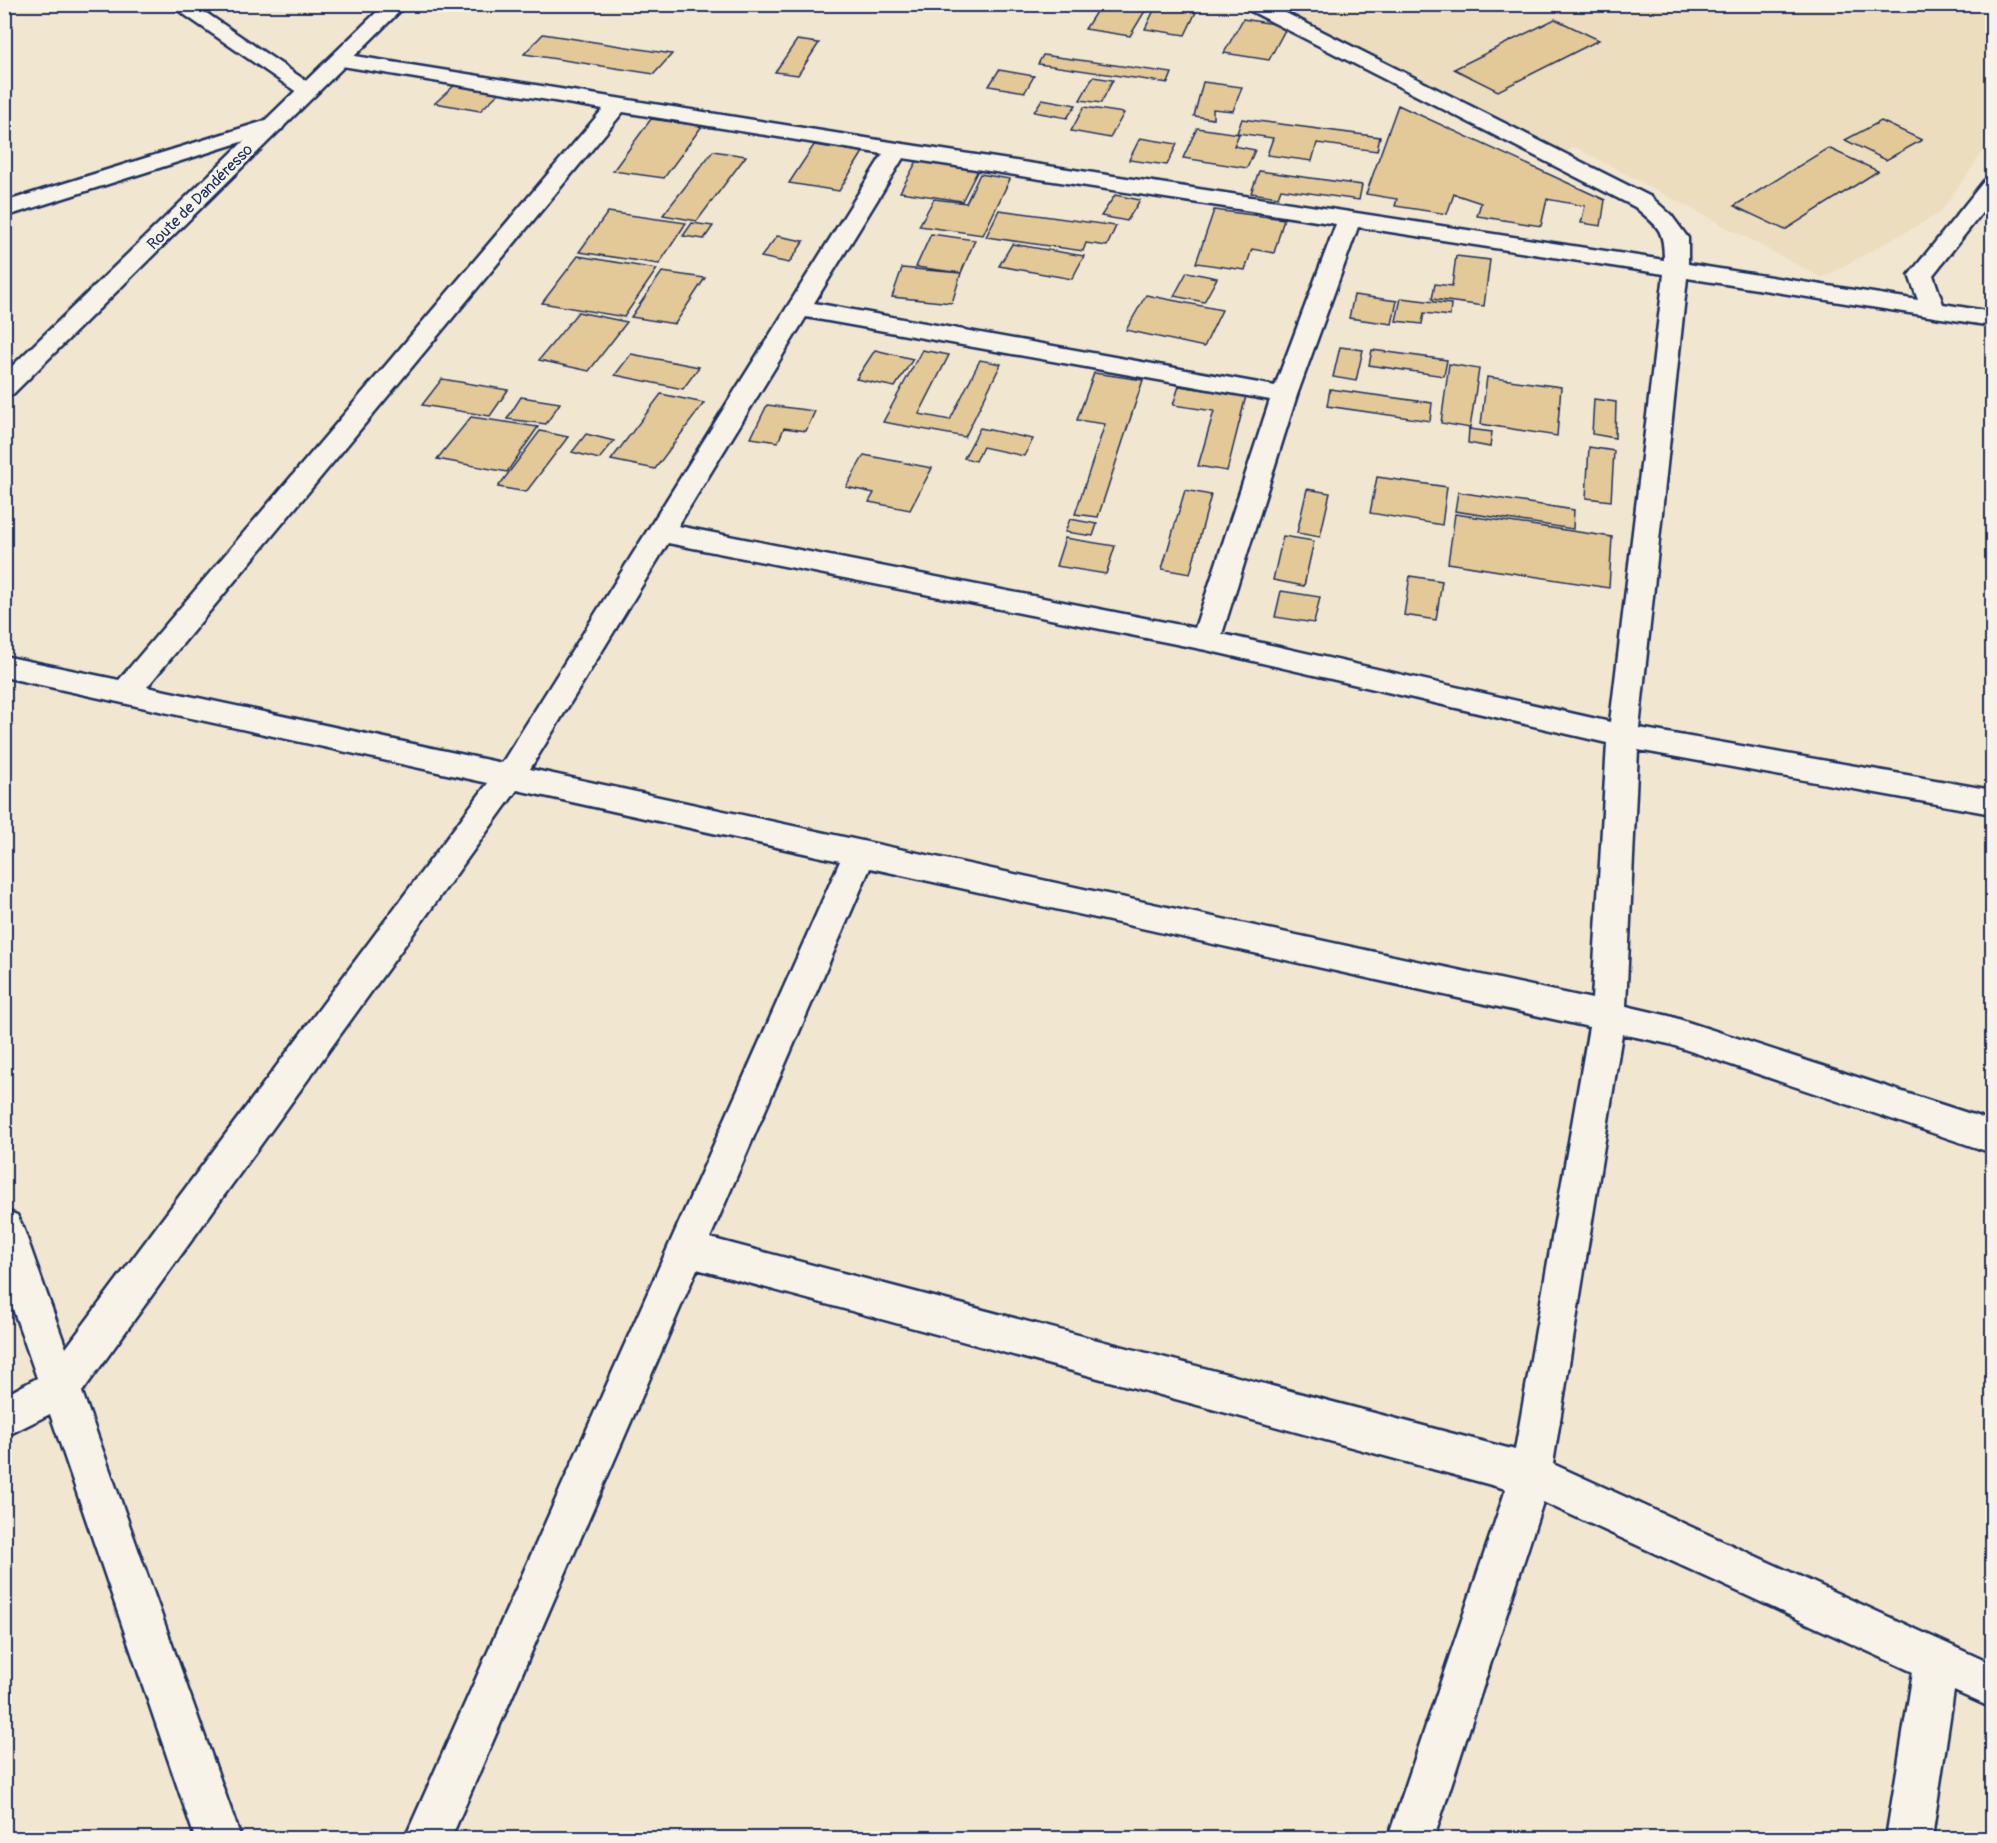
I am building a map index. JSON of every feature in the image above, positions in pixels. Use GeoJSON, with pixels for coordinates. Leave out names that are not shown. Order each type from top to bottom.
{"type":"FeatureCollection","features":[{"type":"Feature","properties":{"kind":"street"},"geometry":{"type":"LineString","coordinates":[[179,4],[308,91]]}},
{"type":"Feature","properties":{"kind":"street","name":"Route de Dandéresso"},"geometry":{"type":"LineString","coordinates":[[4,389],[397,4]]}},
{"type":"Feature","properties":{"kind":"street"},"geometry":{"type":"LineString","coordinates":[[1252,4],[1643,202],[1663,220],[1676,238],[1676,269],[1623,736],[1608,1017],[1531,1475],[1411,1839]]}},
{"type":"Feature","properties":{"kind":"street"},"geometry":{"type":"LineString","coordinates":[[342,60],[897,150],[1992,319]]}},
{"type":"Feature","properties":{"kind":"street"},"geometry":{"type":"LineString","coordinates":[[126,692],[618,105]]}},
{"type":"Feature","properties":{"kind":"street"},"geometry":{"type":"LineString","coordinates":[[4,210],[274,124]]}},
{"type":"Feature","properties":{"kind":"street"},"geometry":{"type":"LineString","coordinates":[[4,1418],[62,1386],[510,776],[897,150]]}},
{"type":"Feature","properties":{"kind":"street"},"geometry":{"type":"LineString","coordinates":[[1933,309],[1921,275],[1992,186]]}},
{"type":"Feature","properties":{"kind":"street"},"geometry":{"type":"LineString","coordinates":[[1206,640],[1284,395],[1349,220]]}},
{"type":"Feature","properties":{"kind":"street"},"geometry":{"type":"LineString","coordinates":[[799,308],[1284,395]]}},
{"type":"Feature","properties":{"kind":"street"},"geometry":{"type":"LineString","coordinates":[[661,532],[1206,640],[1623,736],[1992,802]]}},
{"type":"Feature","properties":{"kind":"street"},"geometry":{"type":"LineString","coordinates":[[4,666],[1669,1030],[1992,1137]]}},
{"type":"Feature","properties":{"kind":"street"},"geometry":{"type":"LineString","coordinates":[[428,1839],[860,853]]}},
{"type":"Feature","properties":{"kind":"street"},"geometry":{"type":"LineString","coordinates":[[4,1227],[62,1386],[219,1839]]}},
{"type":"Feature","properties":{"kind":"street"},"geometry":{"type":"LineString","coordinates":[[687,1249],[1531,1475],[1992,1686]]}},
{"type":"Feature","properties":{"kind":"street"},"geometry":{"type":"LineString","coordinates":[[1909,1839],[1937,1660]]}},
{"type":"Feature","properties":{"kind":"shaded area"},"geometry":{"type":"Polygon","coordinates":[[[1270,5],[1992,5],[1992,145],[1985,149],[1940,213],[1822,278],[1575,147],[1564,153],[1270,5]]]}},
{"type":"Feature","properties":{"kind":"building"},"geometry":{"type":"Polygon","coordinates":[[[1101,4],[1148,6],[1130,36],[1085,29],[1101,4]]]}},
{"type":"Feature","properties":{"kind":"building"},"geometry":{"type":"Polygon","coordinates":[[[1156,6],[1196,12],[1185,35],[1145,29],[1156,6]]]}},
{"type":"Feature","properties":{"kind":"building"},"geometry":{"type":"Polygon","coordinates":[[[1243,19],[1287,26],[1269,60],[1224,53],[1243,19]]]}},
{"type":"Feature","properties":{"kind":"building"},"geometry":{"type":"Polygon","coordinates":[[[1555,19],[1599,40],[1498,91],[1454,69],[1555,19]]]}},
{"type":"Feature","properties":{"kind":"building"},"geometry":{"type":"Polygon","coordinates":[[[543,34],[672,54],[654,74],[524,54],[543,34]]]}},
{"type":"Feature","properties":{"kind":"building"},"geometry":{"type":"Polygon","coordinates":[[[797,40],[819,43],[798,75],[775,72],[797,40]]]}},
{"type":"Feature","properties":{"kind":"building"},"geometry":{"type":"Polygon","coordinates":[[[1043,55],[1172,73],[1168,83],[1038,64],[1043,55]]]}},
{"type":"Feature","properties":{"kind":"building"},"geometry":{"type":"Polygon","coordinates":[[[999,70],[1034,76],[1025,92],[989,86],[999,70]]]}},
{"type":"Feature","properties":{"kind":"building"},"geometry":{"type":"Polygon","coordinates":[[[1093,77],[1113,80],[1101,103],[1080,100],[1093,77]]]}},
{"type":"Feature","properties":{"kind":"building"},"geometry":{"type":"Polygon","coordinates":[[[1203,82],[1242,87],[1233,111],[1213,109],[1213,119],[1194,116],[1203,82]]]}},
{"type":"Feature","properties":{"kind":"building"},"geometry":{"type":"Polygon","coordinates":[[[455,85],[499,93],[480,111],[435,103],[455,85]]]}},
{"type":"Feature","properties":{"kind":"building"},"geometry":{"type":"Polygon","coordinates":[[[1042,99],[1076,105],[1067,118],[1034,112],[1042,99]]]}},
{"type":"Feature","properties":{"kind":"building"},"geometry":{"type":"Polygon","coordinates":[[[1398,105],[1605,200],[1601,226],[1581,223],[1585,206],[1547,199],[1541,226],[1477,216],[1481,203],[1454,194],[1447,214],[1395,206],[1397,199],[1366,194],[1398,105]]]}},
{"type":"Feature","properties":{"kind":"building"},"geometry":{"type":"Polygon","coordinates":[[[1084,107],[1124,113],[1110,138],[1071,131],[1084,107]]]}},
{"type":"Feature","properties":{"kind":"building"},"geometry":{"type":"Polygon","coordinates":[[[651,119],[702,126],[664,178],[613,171],[651,119]]]}},
{"type":"Feature","properties":{"kind":"building"},"geometry":{"type":"Polygon","coordinates":[[[1242,119],[1380,137],[1377,151],[1317,143],[1312,161],[1267,155],[1273,138],[1237,133],[1242,119]]]}},
{"type":"Feature","properties":{"kind":"building"},"geometry":{"type":"Polygon","coordinates":[[[1881,121],[1922,140],[1886,160],[1845,140],[1881,121]]]}},
{"type":"Feature","properties":{"kind":"building"},"geometry":{"type":"Polygon","coordinates":[[[1197,128],[1239,134],[1234,146],[1255,150],[1247,168],[1183,158],[1197,128]]]}},
{"type":"Feature","properties":{"kind":"building"},"geometry":{"type":"Polygon","coordinates":[[[1140,138],[1177,144],[1167,165],[1129,160],[1140,138]]]}},
{"type":"Feature","properties":{"kind":"building"},"geometry":{"type":"Polygon","coordinates":[[[814,145],[863,152],[839,191],[789,183],[814,145]]]}},
{"type":"Feature","properties":{"kind":"building"},"geometry":{"type":"Polygon","coordinates":[[[1828,148],[1878,171],[1785,230],[1734,206],[1828,148]]]}},
{"type":"Feature","properties":{"kind":"building"},"geometry":{"type":"Polygon","coordinates":[[[713,151],[746,156],[697,221],[663,215],[713,151]]]}},
{"type":"Feature","properties":{"kind":"building"},"geometry":{"type":"Polygon","coordinates":[[[918,159],[979,168],[962,201],[900,192],[918,159]]]}},
{"type":"Feature","properties":{"kind":"building"},"geometry":{"type":"Polygon","coordinates":[[[1259,171],[1362,185],[1359,200],[1281,189],[1278,197],[1251,193],[1259,171]]]}},
{"type":"Feature","properties":{"kind":"building"},"geometry":{"type":"Polygon","coordinates":[[[980,174],[1010,179],[983,235],[919,226],[934,199],[966,203],[980,174]]]}},
{"type":"Feature","properties":{"kind":"building"},"geometry":{"type":"Polygon","coordinates":[[[1115,195],[1140,200],[1127,221],[1101,216],[1115,195]]]}},
{"type":"Feature","properties":{"kind":"building"},"geometry":{"type":"Polygon","coordinates":[[[999,210],[1116,226],[1107,246],[1086,243],[1083,251],[986,237],[999,210]]]}},
{"type":"Feature","properties":{"kind":"building"},"geometry":{"type":"Polygon","coordinates":[[[1214,210],[1284,219],[1274,253],[1252,249],[1245,270],[1196,263],[1214,210]]]}},
{"type":"Feature","properties":{"kind":"building"},"geometry":{"type":"Polygon","coordinates":[[[608,212],[686,223],[659,264],[579,252],[608,212]]]}},
{"type":"Feature","properties":{"kind":"building"},"geometry":{"type":"Polygon","coordinates":[[[692,223],[713,226],[704,239],[683,236],[692,223]]]}},
{"type":"Feature","properties":{"kind":"building"},"geometry":{"type":"Polygon","coordinates":[[[931,234],[975,240],[961,273],[916,267],[931,234]]]}},
{"type":"Feature","properties":{"kind":"building"},"geometry":{"type":"Polygon","coordinates":[[[777,236],[804,241],[789,263],[761,257],[777,236]]]}},
{"type":"Feature","properties":{"kind":"building"},"geometry":{"type":"Polygon","coordinates":[[[1012,244],[1084,256],[1072,279],[999,266],[1012,244]]]}},
{"type":"Feature","properties":{"kind":"building"},"geometry":{"type":"Polygon","coordinates":[[[578,256],[657,269],[624,317],[542,303],[578,256]]]}},
{"type":"Feature","properties":{"kind":"building"},"geometry":{"type":"Polygon","coordinates":[[[1456,256],[1490,260],[1484,306],[1432,299],[1435,284],[1452,286],[1456,256]]]}},
{"type":"Feature","properties":{"kind":"building"},"geometry":{"type":"Polygon","coordinates":[[[902,268],[961,273],[952,303],[892,297],[902,268]]]}},
{"type":"Feature","properties":{"kind":"building"},"geometry":{"type":"Polygon","coordinates":[[[662,272],[705,278],[675,324],[631,317],[662,272]]]}},
{"type":"Feature","properties":{"kind":"building"},"geometry":{"type":"Polygon","coordinates":[[[1187,272],[1217,278],[1204,302],[1174,296],[1187,272]]]}},
{"type":"Feature","properties":{"kind":"building"},"geometry":{"type":"Polygon","coordinates":[[[1146,295],[1222,310],[1204,347],[1126,330],[1146,295]]]}},
{"type":"Feature","properties":{"kind":"building"},"geometry":{"type":"Polygon","coordinates":[[[1354,295],[1397,301],[1392,324],[1349,318],[1354,295]]]}},
{"type":"Feature","properties":{"kind":"building"},"geometry":{"type":"Polygon","coordinates":[[[1401,298],[1451,304],[1450,316],[1424,313],[1422,324],[1396,321],[1401,298]]]}},
{"type":"Feature","properties":{"kind":"building"},"geometry":{"type":"Polygon","coordinates":[[[578,312],[627,322],[589,371],[539,360],[578,312]]]}},
{"type":"Feature","properties":{"kind":"building"},"geometry":{"type":"Polygon","coordinates":[[[1340,347],[1363,350],[1356,381],[1333,377],[1340,347]]]}},
{"type":"Feature","properties":{"kind":"building"},"geometry":{"type":"Polygon","coordinates":[[[875,350],[913,359],[895,387],[856,379],[875,350]]]}},
{"type":"Feature","properties":{"kind":"building"},"geometry":{"type":"Polygon","coordinates":[[[922,350],[949,355],[919,414],[950,420],[980,360],[1001,364],[965,437],[883,422],[922,350]]]}},
{"type":"Feature","properties":{"kind":"building"},"geometry":{"type":"Polygon","coordinates":[[[1372,350],[1447,360],[1444,376],[1369,365],[1372,350]]]}},
{"type":"Feature","properties":{"kind":"building"},"geometry":{"type":"Polygon","coordinates":[[[631,354],[699,367],[683,389],[615,375],[631,354]]]}},
{"type":"Feature","properties":{"kind":"building"},"geometry":{"type":"Polygon","coordinates":[[[1449,364],[1479,369],[1470,428],[1441,423],[1449,364]]]}},
{"type":"Feature","properties":{"kind":"building"},"geometry":{"type":"Polygon","coordinates":[[[1094,373],[1143,380],[1098,517],[1075,514],[1105,424],[1077,420],[1094,373]]]}},
{"type":"Feature","properties":{"kind":"building"},"geometry":{"type":"Polygon","coordinates":[[[1487,377],[1561,387],[1557,436],[1481,424],[1487,377]]]}},
{"type":"Feature","properties":{"kind":"building"},"geometry":{"type":"Polygon","coordinates":[[[442,379],[508,390],[490,416],[422,405],[442,379]]]}},
{"type":"Feature","properties":{"kind":"building"},"geometry":{"type":"Polygon","coordinates":[[[1179,386],[1246,396],[1227,471],[1198,466],[1214,411],[1173,405],[1179,386]]]}},
{"type":"Feature","properties":{"kind":"building"},"geometry":{"type":"Polygon","coordinates":[[[1330,389],[1432,403],[1430,421],[1327,406],[1330,389]]]}},
{"type":"Feature","properties":{"kind":"building"},"geometry":{"type":"Polygon","coordinates":[[[661,394],[704,403],[655,469],[611,460],[661,394]]]}},
{"type":"Feature","properties":{"kind":"building"},"geometry":{"type":"Polygon","coordinates":[[[521,397],[560,403],[546,424],[507,419],[521,397]]]}},
{"type":"Feature","properties":{"kind":"building"},"geometry":{"type":"Polygon","coordinates":[[[1594,399],[1616,402],[1615,438],[1592,434],[1594,399]]]}},
{"type":"Feature","properties":{"kind":"building"},"geometry":{"type":"Polygon","coordinates":[[[767,405],[815,411],[806,431],[784,428],[778,442],[751,438],[767,405]]]}},
{"type":"Feature","properties":{"kind":"building"},"geometry":{"type":"Polygon","coordinates":[[[471,417],[538,427],[507,472],[437,459],[471,417]]]}},
{"type":"Feature","properties":{"kind":"building"},"geometry":{"type":"Polygon","coordinates":[[[980,428],[1033,439],[1024,456],[983,447],[976,461],[964,458],[980,428]]]}},
{"type":"Feature","properties":{"kind":"building"},"geometry":{"type":"Polygon","coordinates":[[[1469,429],[1492,432],[1490,447],[1468,443],[1469,429]]]}},
{"type":"Feature","properties":{"kind":"building"},"geometry":{"type":"Polygon","coordinates":[[[540,431],[568,437],[526,492],[498,487],[540,431]]]}},
{"type":"Feature","properties":{"kind":"building"},"geometry":{"type":"Polygon","coordinates":[[[586,434],[614,441],[599,459],[572,452],[586,434]]]}},
{"type":"Feature","properties":{"kind":"building"},"geometry":{"type":"Polygon","coordinates":[[[1589,447],[1614,451],[1611,501],[1586,498],[1589,447]]]}},
{"type":"Feature","properties":{"kind":"building"},"geometry":{"type":"Polygon","coordinates":[[[864,455],[932,468],[910,510],[869,502],[874,493],[846,487],[864,455]]]}},
{"type":"Feature","properties":{"kind":"building"},"geometry":{"type":"Polygon","coordinates":[[[1377,477],[1447,487],[1442,525],[1370,513],[1377,477]]]}},
{"type":"Feature","properties":{"kind":"building"},"geometry":{"type":"Polygon","coordinates":[[[1307,489],[1330,493],[1320,537],[1297,533],[1307,489]]]}},
{"type":"Feature","properties":{"kind":"building"},"geometry":{"type":"Polygon","coordinates":[[[1185,490],[1211,495],[1190,574],[1162,569],[1185,490]]]}},
{"type":"Feature","properties":{"kind":"building"},"geometry":{"type":"Polygon","coordinates":[[[1458,492],[1574,510],[1573,529],[1455,511],[1458,492]]]}},
{"type":"Feature","properties":{"kind":"building"},"geometry":{"type":"Polygon","coordinates":[[[1455,514],[1612,537],[1609,588],[1448,563],[1455,514]]]}},
{"type":"Feature","properties":{"kind":"building"},"geometry":{"type":"Polygon","coordinates":[[[1070,519],[1097,524],[1093,536],[1065,532],[1070,519]]]}},
{"type":"Feature","properties":{"kind":"building"},"geometry":{"type":"Polygon","coordinates":[[[1283,536],[1314,541],[1304,586],[1273,580],[1283,536]]]}},
{"type":"Feature","properties":{"kind":"building"},"geometry":{"type":"Polygon","coordinates":[[[1065,538],[1115,546],[1106,574],[1056,566],[1065,538]]]}},
{"type":"Feature","properties":{"kind":"building"},"geometry":{"type":"Polygon","coordinates":[[[1410,576],[1442,581],[1436,620],[1404,615],[1410,576]]]}},
{"type":"Feature","properties":{"kind":"building"},"geometry":{"type":"Polygon","coordinates":[[[1281,591],[1320,597],[1314,623],[1275,617],[1281,591]]]}}]}
